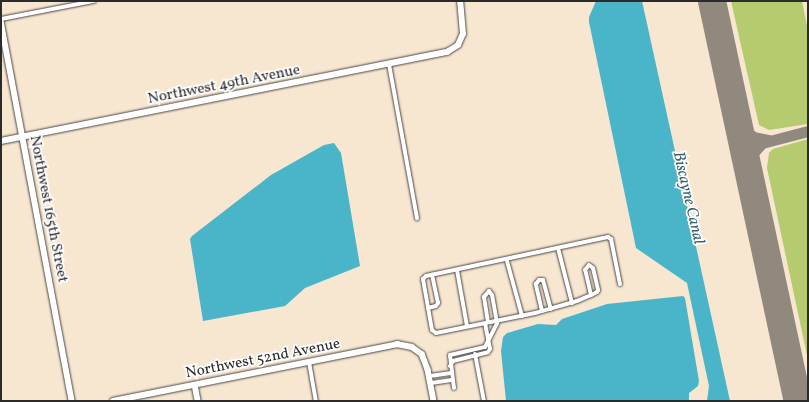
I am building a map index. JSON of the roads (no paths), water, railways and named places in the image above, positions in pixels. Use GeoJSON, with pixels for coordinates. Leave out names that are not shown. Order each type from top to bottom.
{"type":"FeatureCollection","features":[{"type":"Feature","properties":{"kind":"street"},"geometry":{"type":"LineString","coordinates":[[1,20],[94,1]]}},
{"type":"Feature","properties":{"kind":"street","name":"Northwest 49th Avenue"},"geometry":{"type":"LineString","coordinates":[[1,141],[389,64],[451,50],[458,45],[463,34],[460,1]]}},
{"type":"Feature","properties":{"kind":"street","name":"Northwest 165th Street"},"geometry":{"type":"LineString","coordinates":[[1,20],[72,401]]}},
{"type":"Feature","properties":{"kind":"street"},"geometry":{"type":"LineString","coordinates":[[389,64],[417,218]]}},
{"type":"Feature","properties":{"kind":"street"},"geometry":{"type":"LineString","coordinates":[[591,295],[585,270],[589,265],[593,268],[598,290],[591,295],[572,303],[551,309],[436,333],[432,330],[423,279],[432,275],[608,237],[611,239],[620,284]]}},
{"type":"Feature","properties":{"kind":"street"},"geometry":{"type":"LineString","coordinates":[[558,248],[572,303]]}},
{"type":"Feature","properties":{"kind":"street"},"geometry":{"type":"LineString","coordinates":[[507,260],[522,316]]}},
{"type":"Feature","properties":{"kind":"street"},"geometry":{"type":"LineString","coordinates":[[457,270],[467,326]]}},
{"type":"Feature","properties":{"kind":"street"},"geometry":{"type":"LineString","coordinates":[[428,308],[436,306],[438,303],[432,275]]}},
{"type":"Feature","properties":{"kind":"street"},"geometry":{"type":"LineString","coordinates":[[542,311],[536,284],[539,280],[543,280],[551,309]]}},
{"type":"Feature","properties":{"kind":"street"},"geometry":{"type":"LineString","coordinates":[[450,366],[453,361],[488,352],[488,338],[487,322],[484,297],[489,291],[492,295],[497,320],[488,338],[485,347],[452,354],[450,366],[454,388]]}},
{"type":"Feature","properties":{"kind":"street","name":"Northwest 52nd Avenue"},"geometry":{"type":"LineString","coordinates":[[113,401],[397,344],[417,350],[426,360],[430,376]]}},
{"type":"Feature","properties":{"kind":"street"},"geometry":{"type":"LineString","coordinates":[[474,350],[484,401]]}},
{"type":"Feature","properties":{"kind":"street"},"geometry":{"type":"LineString","coordinates":[[308,362],[316,401]]}},
{"type":"Feature","properties":{"kind":"street"},"geometry":{"type":"LineString","coordinates":[[434,401],[430,376],[451,373]]}},
{"type":"Feature","properties":{"kind":"street"},"geometry":{"type":"LineString","coordinates":[[431,384],[452,380]]}},
{"type":"Feature","properties":{"kind":"street"},"geometry":{"type":"LineString","coordinates":[[195,385],[198,401]]}},
{"type":"Feature","properties":{"kind":"water"},"geometry":{"type":"Polygon","coordinates":[[[596,1],[642,1],[730,401],[707,401],[709,386],[687,283],[636,248],[589,22],[589,17],[596,1]]]}},
{"type":"Feature","properties":{"kind":"water"},"geometry":{"type":"Polygon","coordinates":[[[334,143],[341,153],[360,266],[305,288],[285,306],[203,321],[190,239],[192,236],[271,175],[324,145],[334,143]]]}},
{"type":"Feature","properties":{"kind":"water"},"geometry":{"type":"Polygon","coordinates":[[[683,296],[685,298],[699,381],[698,386],[689,393],[689,401],[506,401],[501,351],[503,337],[507,333],[538,324],[556,325],[562,319],[607,304],[683,296]]]}},
{"type":"Feature","properties":{"kind":"water label","name":"Biscayne Canal"},"geometry":{"type":"Point","coordinates":[688,198]}}]}
